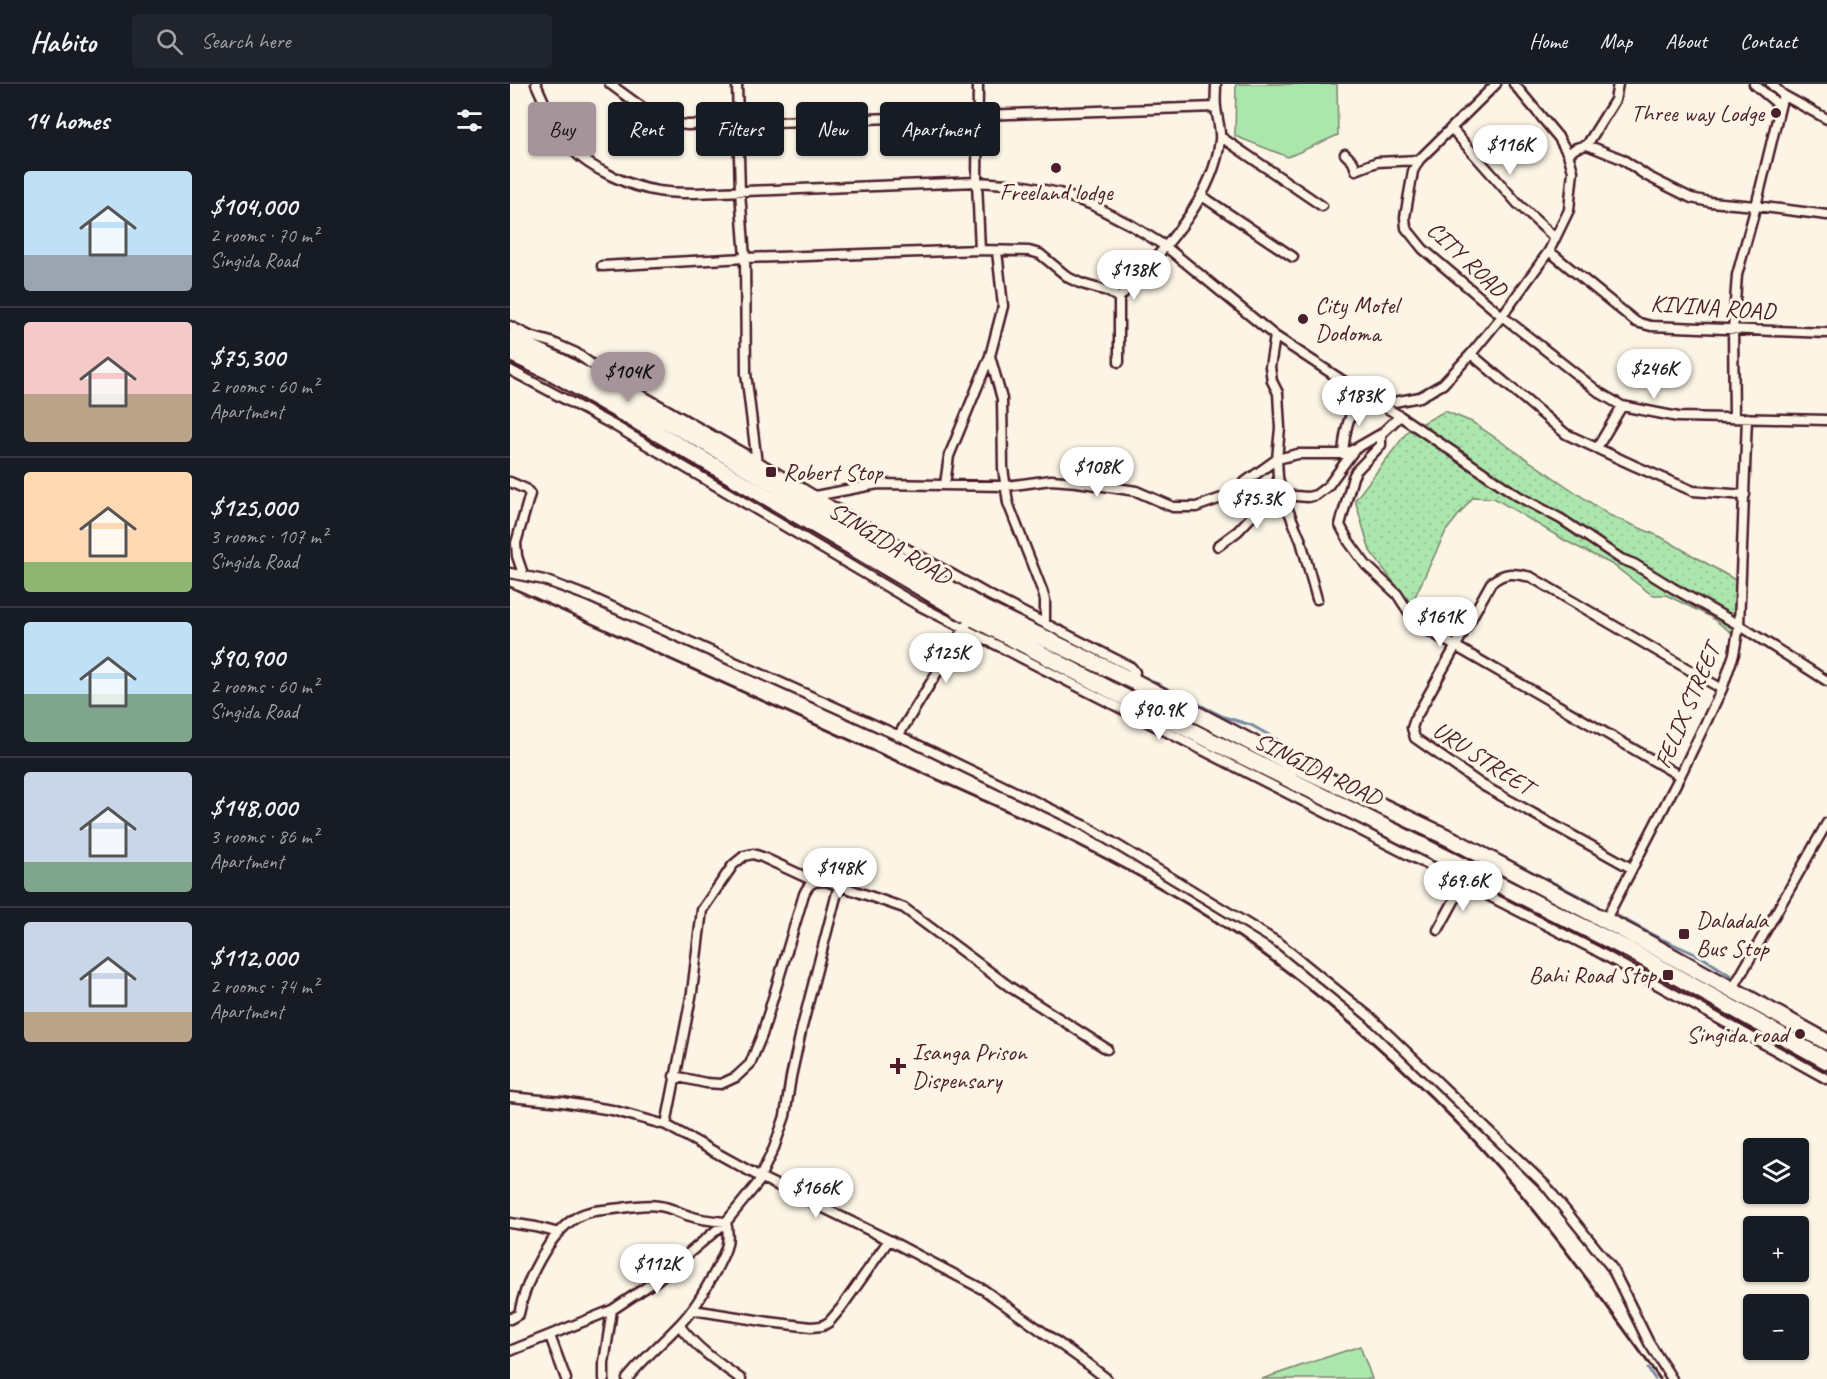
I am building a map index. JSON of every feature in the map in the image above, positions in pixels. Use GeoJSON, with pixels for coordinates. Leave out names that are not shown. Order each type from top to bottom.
{"type":"FeatureCollection","features":[{"type":"Feature","properties":{"kind":"highway","name":"SINGIDA ROAD"},"geometry":{"type":"LineString","coordinates":[[510,338],[561,362],[982,608],[1133,681],[1290,763],[1453,840],[1827,1042]]}},
{"type":"Feature","properties":{"kind":"highway","name":"SINGIDA ROAD"},"geometry":{"type":"LineString","coordinates":[[510,353],[754,473],[968,622],[1149,710],[1468,876],[1629,950],[1827,1061]]}},
{"type":"Feature","properties":{"kind":"street","name":"CITY ROAD"},"geometry":{"type":"LineString","coordinates":[[536,84],[556,126],[572,148],[591,165],[626,182],[657,191],[695,194],[977,182],[1021,185],[1059,193],[1100,209],[1166,246],[1275,336],[1363,394],[1394,402],[1420,397],[1443,384],[1471,354],[1549,251],[1569,210],[1573,171],[1568,154],[1559,138],[1514,84]]}},
{"type":"Feature","properties":{"kind":"street"},"geometry":{"type":"LineString","coordinates":[[610,84],[667,122],[696,125]]}},
{"type":"Feature","properties":{"kind":"street"},"geometry":{"type":"LineString","coordinates":[[737,84],[737,102]]}},
{"type":"Feature","properties":{"kind":"street"},"geometry":{"type":"LineString","coordinates":[[977,102],[978,84]]}},
{"type":"Feature","properties":{"kind":"street"},"geometry":{"type":"LineString","coordinates":[[1119,362],[1119,298],[1166,246],[1202,196],[1216,160],[1221,136],[1216,107],[1216,84]]}},
{"type":"Feature","properties":{"kind":"street","name":"CITY ROAD"},"geometry":{"type":"LineString","coordinates":[[1496,84],[1419,160],[1413,171],[1405,217],[1406,228],[1423,249],[1502,316]]}},
{"type":"Feature","properties":{"kind":"street"},"geometry":{"type":"LineString","coordinates":[[1587,146],[1615,100],[1618,84]]}},
{"type":"Feature","properties":{"kind":"street"},"geometry":{"type":"LineString","coordinates":[[1754,84],[1780,106]]}},
{"type":"Feature","properties":{"kind":"street"},"geometry":{"type":"LineString","coordinates":[[1771,84],[1783,95],[1827,119]]}},
{"type":"Feature","properties":{"kind":"street"},"geometry":{"type":"LineString","coordinates":[[1734,417],[1733,329],[1737,275],[1783,95]]}},
{"type":"Feature","properties":{"kind":"street"},"geometry":{"type":"LineString","coordinates":[[1000,113],[1216,107]]}},
{"type":"Feature","properties":{"kind":"street"},"geometry":{"type":"LineString","coordinates":[[784,121],[880,118]]}},
{"type":"Feature","properties":{"kind":"street"},"geometry":{"type":"LineString","coordinates":[[1451,128],[1518,204],[1555,238]]}},
{"type":"Feature","properties":{"kind":"street"},"geometry":{"type":"LineString","coordinates":[[1221,136],[1322,206]]}},
{"type":"Feature","properties":{"kind":"street"},"geometry":{"type":"LineString","coordinates":[[1568,154],[1576,148],[1587,146],[1622,159],[1647,176],[1691,198],[1827,215]]}},
{"type":"Feature","properties":{"kind":"street"},"geometry":{"type":"LineString","coordinates":[[1345,154],[1353,162],[1356,170],[1377,162],[1419,160]]}},
{"type":"Feature","properties":{"kind":"street"},"geometry":{"type":"LineString","coordinates":[[739,156],[745,258],[746,372],[754,473]]}},
{"type":"Feature","properties":{"kind":"street"},"geometry":{"type":"LineString","coordinates":[[977,156],[980,250]]}},
{"type":"Feature","properties":{"kind":"street"},"geometry":{"type":"LineString","coordinates":[[1202,196],[1293,257]]}},
{"type":"Feature","properties":{"kind":"street"},"geometry":{"type":"LineString","coordinates":[[602,266],[745,258],[980,250],[1029,252],[1040,254],[1069,278],[1107,291],[1119,298]]}},
{"type":"Feature","properties":{"kind":"street"},"geometry":{"type":"LineString","coordinates":[[945,484],[949,456],[990,356],[1003,306],[997,251]]}},
{"type":"Feature","properties":{"kind":"street","name":"KIVINA ROAD"},"geometry":{"type":"LineString","coordinates":[[1549,251],[1636,322],[1652,326],[1827,333]]}},
{"type":"Feature","properties":{"kind":"street"},"geometry":{"type":"LineString","coordinates":[[1502,316],[1600,393],[1622,406],[1678,417],[1827,420]]}},
{"type":"Feature","properties":{"kind":"street"},"geometry":{"type":"LineString","coordinates":[[510,326],[576,353],[754,473],[815,496],[985,593],[1131,667],[1135,672],[1133,681]]}},
{"type":"Feature","properties":{"kind":"street"},"geometry":{"type":"LineString","coordinates":[[1275,336],[1270,367],[1272,381],[1278,393],[1280,428],[1276,459],[1282,495],[1301,541],[1317,598]]}},
{"type":"Feature","properties":{"kind":"street"},"geometry":{"type":"LineString","coordinates":[[1471,354],[1566,434],[1693,491],[1745,495]]}},
{"type":"Feature","properties":{"kind":"street"},"geometry":{"type":"LineString","coordinates":[[990,356],[1002,399],[1002,458],[1008,503],[1042,590],[1045,600],[1045,623]]}},
{"type":"Feature","properties":{"kind":"street"},"geometry":{"type":"LineString","coordinates":[[510,370],[615,426],[916,604],[968,622],[898,736]]}},
{"type":"Feature","properties":{"kind":"street"},"geometry":{"type":"LineString","coordinates":[[1343,454],[1348,418],[1363,394],[1400,416],[1495,482],[1561,519],[1622,559],[1739,625],[1827,681]]}},
{"type":"Feature","properties":{"kind":"street"},"geometry":{"type":"LineString","coordinates":[[1597,448],[1622,406]]}},
{"type":"Feature","properties":{"kind":"street"},"geometry":{"type":"LineString","coordinates":[[815,496],[878,484],[1007,486],[1052,480],[1137,491],[1173,507],[1196,507],[1224,497],[1276,459],[1298,454],[1343,454],[1355,449],[1381,434],[1400,416]]}},
{"type":"Feature","properties":{"kind":"street","name":"FELIX STREET"},"geometry":{"type":"LineString","coordinates":[[1605,921],[1680,776],[1722,689],[1734,654],[1739,625],[1747,418]]}},
{"type":"Feature","properties":{"kind":"street"},"geometry":{"type":"LineString","coordinates":[[1381,434],[1381,445],[1353,477],[1340,525],[1361,559],[1397,594],[1410,614],[1424,628],[1680,776]]}},
{"type":"Feature","properties":{"kind":"street"},"geometry":{"type":"LineString","coordinates":[[1224,497],[1282,495],[1308,497],[1328,486],[1355,449]]}},
{"type":"Feature","properties":{"kind":"street"},"geometry":{"type":"LineString","coordinates":[[510,482],[526,489],[530,494],[516,543],[517,556],[523,574]]}},
{"type":"Feature","properties":{"kind":"street"},"geometry":{"type":"LineString","coordinates":[[1218,546],[1238,531],[1252,516],[1282,495]]}},
{"type":"Feature","properties":{"kind":"street"},"geometry":{"type":"LineString","coordinates":[[510,573],[544,580],[590,597],[898,736],[1094,831],[1279,943],[1371,1018],[1545,1185],[1612,1268],[1649,1343],[1672,1379]]}},
{"type":"Feature","properties":{"kind":"street","name":"URU STREET"},"geometry":{"type":"LineString","coordinates":[[1631,868],[1482,785],[1415,738],[1412,728],[1415,719],[1491,583],[1503,576],[1515,573],[1531,578],[1722,689]]}},
{"type":"Feature","properties":{"kind":"street"},"geometry":{"type":"LineString","coordinates":[[1725,1004],[1827,823]]}},
{"type":"Feature","properties":{"kind":"street"},"geometry":{"type":"LineString","coordinates":[[666,1125],[692,992],[702,910],[733,865],[744,856],[762,857],[814,881],[826,881],[904,908],[1010,987],[1107,1049]]}},
{"type":"Feature","properties":{"kind":"street"},"geometry":{"type":"LineString","coordinates":[[1438,930],[1468,876],[1595,950],[1827,1079]]}},
{"type":"Feature","properties":{"kind":"street"},"geometry":{"type":"LineString","coordinates":[[674,1076],[721,1084],[736,1077],[750,1064],[762,1035],[804,894],[808,884],[814,881]]}},
{"type":"Feature","properties":{"kind":"street"},"geometry":{"type":"LineString","coordinates":[[510,1352],[612,1310],[657,1280],[726,1222],[761,1177],[785,1116],[790,1077],[839,885]]}},
{"type":"Feature","properties":{"kind":"street"},"geometry":{"type":"LineString","coordinates":[[510,1097],[612,1110],[666,1125],[761,1177],[984,1290],[1107,1379]]}},
{"type":"Feature","properties":{"kind":"street"},"geometry":{"type":"LineString","coordinates":[[510,1319],[519,1314],[521,1302],[541,1257],[559,1233],[578,1217],[588,1213],[647,1205],[670,1208],[693,1217],[726,1222]]}},
{"type":"Feature","properties":{"kind":"street"},"geometry":{"type":"LineString","coordinates":[[627,1379],[701,1299],[727,1248],[729,1234],[726,1222]]}},
{"type":"Feature","properties":{"kind":"street"},"geometry":{"type":"LineString","coordinates":[[510,1223],[559,1233]]}},
{"type":"Feature","properties":{"kind":"street"},"geometry":{"type":"LineString","coordinates":[[693,1310],[769,1322],[811,1327],[822,1326],[829,1322],[841,1308],[889,1240]]}},
{"type":"Feature","properties":{"kind":"street"},"geometry":{"type":"LineString","coordinates":[[604,1379],[604,1363],[612,1310]]}},
{"type":"Feature","properties":{"kind":"street"},"geometry":{"type":"LineString","coordinates":[[679,1325],[706,1354],[741,1379]]}},
{"type":"Feature","properties":{"kind":"street"},"geometry":{"type":"LineString","coordinates":[[550,1336],[566,1379]]}},
{"type":"Feature","properties":{"kind":"green space"},"geometry":{"type":"Polygon","coordinates":[[[1236,84],[1337,84],[1338,135],[1288,157],[1235,136],[1236,84]]]}},
{"type":"Feature","properties":{"kind":"green space"},"geometry":{"type":"Polygon","coordinates":[[[1445,411],[1472,422],[1609,515],[1661,537],[1737,581],[1732,633],[1709,616],[1666,595],[1652,595],[1613,565],[1564,540],[1494,498],[1473,497],[1446,531],[1411,605],[1370,551],[1355,500],[1408,431],[1445,411]]]}},
{"type":"Feature","properties":{"kind":"green space"},"geometry":{"type":"Polygon","coordinates":[[[1360,1346],[1372,1379],[1262,1379],[1360,1346]]]}},
{"type":"Feature","properties":{"kind":"waterway"},"geometry":{"type":"LineString","coordinates":[[1048,630],[1065,638]]}},
{"type":"Feature","properties":{"kind":"waterway"},"geometry":{"type":"LineString","coordinates":[[1136,673],[1224,717],[1251,725],[1276,739],[1297,755],[1454,832]]}},
{"type":"Feature","properties":{"kind":"waterway"},"geometry":{"type":"LineString","coordinates":[[1462,836],[1597,905]]}},
{"type":"Feature","properties":{"kind":"waterway"},"geometry":{"type":"LineString","coordinates":[[1618,916],[1702,957],[1731,976]]}},
{"type":"Feature","properties":{"kind":"waterway"},"geometry":{"type":"LineString","coordinates":[[1666,979],[1827,1073]]}},
{"type":"Feature","properties":{"kind":"waterway"},"geometry":{"type":"LineString","coordinates":[[1744,986],[1784,1010]]}},
{"type":"Feature","properties":{"kind":"waterway"},"geometry":{"type":"LineString","coordinates":[[1648,1369],[1655,1379]]}},
{"type":"Feature","properties":{"kind":"railway"},"geometry":{"type":"LineString","coordinates":[[510,587],[1047,829],[1158,887],[1238,936],[1342,1016],[1417,1083],[1464,1130],[1542,1220],[1660,1379]]}},
{"type":"Feature","properties":{"kind":"place","name":"Three way Lodge"},"geometry":{"type":"Point","coordinates":[1776,113]}},
{"type":"Feature","properties":{"kind":"place","name":"Freeland lodge"},"geometry":{"type":"Point","coordinates":[1056,168]}},
{"type":"Feature","properties":{"kind":"place","name":"City Motel Dodoma"},"geometry":{"type":"Point","coordinates":[1303,319]}},
{"type":"Feature","properties":{"kind":"place","name":"Robert Stop"},"geometry":{"type":"Point","coordinates":[771,472]}},
{"type":"Feature","properties":{"kind":"place","name":"Daladala Bus Stop"},"geometry":{"type":"Point","coordinates":[1684,934]}},
{"type":"Feature","properties":{"kind":"place","name":"Bahi Road Stop"},"geometry":{"type":"Point","coordinates":[1668,975]}},
{"type":"Feature","properties":{"kind":"place","name":"Singida road"},"geometry":{"type":"Point","coordinates":[1800,1034]}},
{"type":"Feature","properties":{"kind":"place","name":"Isanga Prison Dispensary"},"geometry":{"type":"Point","coordinates":[898,1066]}}]}
